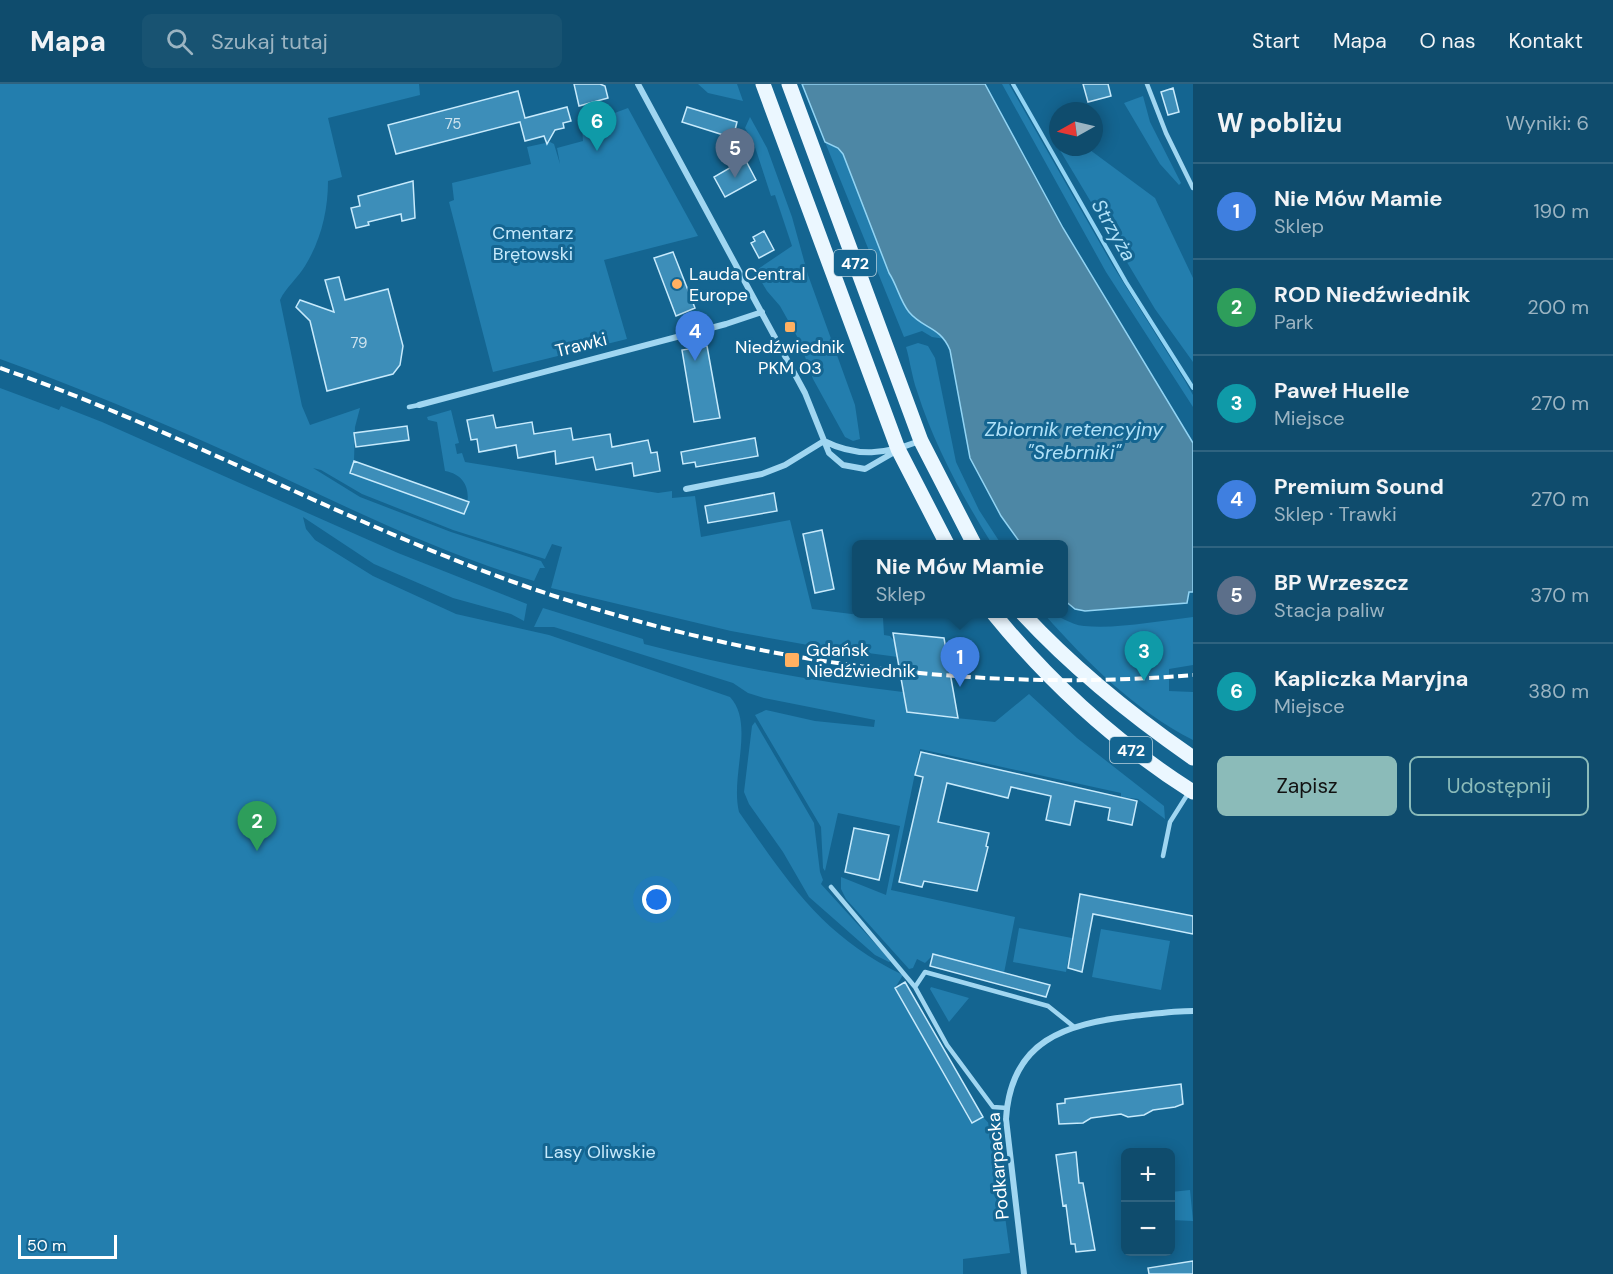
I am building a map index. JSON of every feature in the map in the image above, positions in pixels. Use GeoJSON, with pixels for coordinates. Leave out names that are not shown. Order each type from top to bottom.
{"type":"FeatureCollection","features":[{"type":"Feature","properties":{"kind":"main road","name":"472"},"geometry":{"type":"LineString","coordinates":[[763,84],[898,449],[945,540]]}},
{"type":"Feature","properties":{"kind":"main road","name":"472"},"geometry":{"type":"LineString","coordinates":[[789,84],[921,441],[972,540]]}},
{"type":"Feature","properties":{"kind":"main road","name":"472"},"geometry":{"type":"LineString","coordinates":[[997,618],[1023,650],[1077,704],[1132,751],[1192,789]]}},
{"type":"Feature","properties":{"kind":"main road","name":"472"},"geometry":{"type":"LineString","coordinates":[[1027,618],[1062,655],[1127,712],[1193,758]]}},
{"type":"Feature","properties":{"kind":"street"},"geometry":{"type":"LineString","coordinates":[[638,84],[805,393],[824,441],[835,460],[858,470],[874,466],[898,449]]}},
{"type":"Feature","properties":{"kind":"street","name":"Trawki"},"geometry":{"type":"LineString","coordinates":[[419,405],[726,324],[762,312]]}},
{"type":"Feature","properties":{"kind":"street"},"geometry":{"type":"LineString","coordinates":[[824,441],[855,453],[898,449],[921,441]]}},
{"type":"Feature","properties":{"kind":"street"},"geometry":{"type":"LineString","coordinates":[[686,489],[762,474],[784,465],[824,441]]}},
{"type":"Feature","properties":{"kind":"street","name":"Podkarpacka"},"geometry":{"type":"LineString","coordinates":[[1023,1274],[1007,1139],[1007,1108],[1016,1074],[1026,1058],[1038,1045],[1073,1026],[1115,1018],[1193,1011]]}},
{"type":"Feature","properties":{"kind":"lane"},"geometry":{"type":"LineString","coordinates":[[1147,84],[1166,133],[1193,188]]}},
{"type":"Feature","properties":{"kind":"lane","name":"Trawki"},"geometry":{"type":"LineString","coordinates":[[409,407],[419,405]]}},
{"type":"Feature","properties":{"kind":"lane"},"geometry":{"type":"LineString","coordinates":[[1163,856],[1170,822],[1192,789]]}},
{"type":"Feature","properties":{"kind":"lane"},"geometry":{"type":"LineString","coordinates":[[831,887],[915,987],[947,1045],[974,1084],[993,1107],[1007,1108]]}},
{"type":"Feature","properties":{"kind":"lane"},"geometry":{"type":"LineString","coordinates":[[915,987],[925,972],[1048,1006],[1073,1026]]}},
{"type":"Feature","properties":{"kind":"green space"},"geometry":{"type":"Polygon","coordinates":[[[0,84],[419,84],[420,95],[328,118],[342,177],[328,181],[325,214],[311,256],[280,300],[302,406],[310,425],[360,408],[355,427],[354,461],[350,473],[464,514],[468,500],[466,487],[459,477],[445,471],[437,422],[428,420],[427,417],[451,410],[459,443],[455,444],[457,454],[462,453],[465,462],[658,493],[672,491],[672,498],[695,496],[701,537],[790,520],[812,609],[852,614],[852,618],[883,618],[884,635],[890,636],[895,642],[898,657],[808,645],[731,631],[551,588],[562,547],[552,544],[545,559],[453,530],[362,494],[321,470],[313,468],[360,497],[451,532],[541,561],[545,568],[540,568],[534,581],[495,568],[381,523],[146,416],[0,359],[0,84]]]}},
{"type":"Feature","properties":{"kind":"green space"},"geometry":{"type":"Polygon","coordinates":[[[698,84],[737,84],[743,101],[708,93],[698,84]]]}},
{"type":"Feature","properties":{"kind":"green space"},"geometry":{"type":"Polygon","coordinates":[[[1002,84],[1009,84],[1113,266],[1185,381],[1193,395],[1193,407],[1106,272],[1002,84]]]}},
{"type":"Feature","properties":{"kind":"green space"},"geometry":{"type":"Polygon","coordinates":[[[1143,96],[1150,122],[1181,183],[1179,185],[1160,164],[1124,103],[1143,96]]]}},
{"type":"Feature","properties":{"kind":"green space","name":"Cmentarz Brętowski"},"geometry":{"type":"Polygon","coordinates":[[[628,108],[698,236],[604,260],[627,339],[493,372],[449,202],[454,200],[452,183],[531,164],[527,147],[550,142],[554,144],[560,164],[557,148],[583,141],[582,129],[591,120],[597,125],[599,132],[612,129],[610,121],[612,114],[628,108]]]}},
{"type":"Feature","properties":{"kind":"green space"},"geometry":{"type":"Polygon","coordinates":[[[750,117],[767,148],[792,217],[808,275],[855,405],[860,439],[853,441],[845,437],[813,379],[799,340],[780,306],[767,291],[755,271],[792,246],[775,195],[771,196],[753,141],[745,128],[750,117]]]}},
{"type":"Feature","properties":{"kind":"green space"},"geometry":{"type":"Polygon","coordinates":[[[825,142],[838,148],[843,154],[889,273],[902,296],[945,339],[932,337],[922,331],[904,337],[825,142]]]}},
{"type":"Feature","properties":{"kind":"green space"},"geometry":{"type":"Polygon","coordinates":[[[1063,156],[1098,156],[1155,198],[1193,278],[1193,362],[1155,309],[1063,156]]]}},
{"type":"Feature","properties":{"kind":"green space"},"geometry":{"type":"Polygon","coordinates":[[[918,343],[928,346],[935,358],[956,462],[979,510],[998,540],[990,540],[950,470],[915,386],[906,347],[918,343]]]}},
{"type":"Feature","properties":{"kind":"green space","name":"Lasy Oliwskie"},"geometry":{"type":"Polygon","coordinates":[[[0,388],[59,410],[61,406],[102,422],[398,553],[527,604],[524,621],[511,614],[453,598],[374,564],[303,517],[306,529],[315,540],[373,576],[456,614],[549,635],[730,697],[741,721],[737,783],[739,812],[809,906],[850,943],[903,975],[895,988],[971,1123],[983,1117],[993,1128],[1010,1253],[963,1259],[963,1274],[0,1274],[0,388]]]}},
{"type":"Feature","properties":{"kind":"green space"},"geometry":{"type":"Polygon","coordinates":[[[543,608],[643,639],[644,644],[676,652],[805,678],[903,692],[907,713],[995,722],[1029,694],[1077,738],[1164,806],[1165,819],[1138,799],[1121,797],[1121,793],[920,749],[891,890],[1015,917],[1004,973],[934,954],[925,963],[917,959],[913,968],[909,969],[846,899],[841,889],[841,877],[886,895],[900,826],[838,813],[825,871],[821,827],[755,715],[766,710],[815,721],[874,727],[875,720],[764,698],[748,693],[733,683],[580,635],[554,627],[534,627],[543,608]]]}},
{"type":"Feature","properties":{"kind":"green space"},"geometry":{"type":"Polygon","coordinates":[[[1193,617],[1193,665],[1169,669],[1169,691],[1193,692],[1193,740],[1151,715],[1113,684],[1048,618],[1062,618],[1079,625],[1097,627],[1125,626],[1193,617]]]}},
{"type":"Feature","properties":{"kind":"green space"},"geometry":{"type":"Polygon","coordinates":[[[755,722],[814,823],[823,880],[821,884],[891,961],[875,955],[809,897],[783,852],[749,804],[744,792],[752,726],[755,722]]]}},
{"type":"Feature","properties":{"kind":"green space"},"geometry":{"type":"Polygon","coordinates":[[[1019,928],[1072,938],[1066,972],[1013,962],[1019,928]]]}},
{"type":"Feature","properties":{"kind":"green space"},"geometry":{"type":"Polygon","coordinates":[[[1101,929],[1170,941],[1161,990],[1092,977],[1101,929]]]}},
{"type":"Feature","properties":{"kind":"green space"},"geometry":{"type":"Polygon","coordinates":[[[931,987],[969,998],[949,1022],[930,989],[931,987]]]}},
{"type":"Feature","properties":{"kind":"green space"},"geometry":{"type":"Polygon","coordinates":[[[1190,1190],[1193,1221],[1175,1220],[1175,1192],[1190,1190]]]}},
{"type":"Feature","properties":{"kind":"water","name":"Zbiornik retencyjny \"Srebrniki\""},"geometry":{"type":"Polygon","coordinates":[[[802,84],[985,84],[1063,228],[1193,443],[1193,592],[1189,592],[1187,603],[1085,611],[1075,609],[1068,603],[1068,540],[1018,540],[1001,516],[970,458],[950,350],[941,336],[914,318],[903,303],[843,154],[838,148],[825,142],[802,84]]]}},
{"type":"Feature","properties":{"kind":"building"},"geometry":{"type":"Polygon","coordinates":[[[574,84],[605,86],[608,98],[579,106],[574,84]]]}},
{"type":"Feature","properties":{"kind":"building"},"geometry":{"type":"Polygon","coordinates":[[[1083,84],[1108,84],[1111,96],[1088,102],[1083,84]]]}},
{"type":"Feature","properties":{"kind":"building"},"geometry":{"type":"Polygon","coordinates":[[[1173,88],[1179,112],[1168,115],[1161,92],[1173,88]]]}},
{"type":"Feature","properties":{"kind":"building"},"geometry":{"type":"Polygon","coordinates":[[[518,91],[525,118],[567,107],[571,121],[563,123],[564,128],[555,130],[547,144],[544,136],[525,141],[520,122],[396,154],[388,125],[518,91]]]}},
{"type":"Feature","properties":{"kind":"building"},"geometry":{"type":"Polygon","coordinates":[[[687,107],[737,122],[733,138],[682,122],[687,107]]]}},
{"type":"Feature","properties":{"kind":"building"},"geometry":{"type":"Polygon","coordinates":[[[745,159],[756,180],[725,197],[714,177],[745,159]]]}},
{"type":"Feature","properties":{"kind":"building"},"geometry":{"type":"Polygon","coordinates":[[[413,181],[415,218],[402,221],[401,214],[368,222],[369,225],[356,228],[351,208],[360,206],[358,196],[413,181]]]}},
{"type":"Feature","properties":{"kind":"building"},"geometry":{"type":"Polygon","coordinates":[[[764,231],[774,250],[759,258],[751,243],[755,241],[753,237],[764,231]]]}},
{"type":"Feature","properties":{"kind":"building"},"geometry":{"type":"Polygon","coordinates":[[[673,252],[695,308],[676,316],[654,258],[673,252]]]}},
{"type":"Feature","properties":{"kind":"building"},"geometry":{"type":"Polygon","coordinates":[[[339,277],[345,300],[388,289],[403,346],[400,365],[393,374],[327,391],[310,321],[296,307],[300,300],[334,312],[325,280],[339,277]]]}},
{"type":"Feature","properties":{"kind":"building"},"geometry":{"type":"Polygon","coordinates":[[[707,346],[720,418],[694,422],[682,350],[707,346]]]}},
{"type":"Feature","properties":{"kind":"building"},"geometry":{"type":"Polygon","coordinates":[[[493,415],[496,428],[532,422],[534,434],[571,428],[573,440],[610,434],[612,447],[648,440],[651,453],[657,452],[660,471],[634,476],[632,463],[596,470],[593,457],[556,464],[555,451],[518,458],[516,445],[479,452],[477,439],[471,440],[467,420],[493,415]]]}},
{"type":"Feature","properties":{"kind":"building"},"geometry":{"type":"Polygon","coordinates":[[[407,426],[409,440],[356,447],[354,433],[407,426]]]}},
{"type":"Feature","properties":{"kind":"building"},"geometry":{"type":"Polygon","coordinates":[[[755,438],[758,456],[696,467],[695,462],[683,464],[681,452],[755,438]]]}},
{"type":"Feature","properties":{"kind":"building"},"geometry":{"type":"Polygon","coordinates":[[[354,461],[469,502],[464,514],[350,473],[354,461]]]}},
{"type":"Feature","properties":{"kind":"building"},"geometry":{"type":"Polygon","coordinates":[[[774,493],[777,511],[708,523],[705,506],[774,493]]]}},
{"type":"Feature","properties":{"kind":"building"},"geometry":{"type":"Polygon","coordinates":[[[822,530],[834,589],[815,593],[803,534],[822,530]]]}},
{"type":"Feature","properties":{"kind":"building"},"geometry":{"type":"Polygon","coordinates":[[[893,633],[944,638],[958,718],[907,712],[893,633]]]}},
{"type":"Feature","properties":{"kind":"building"},"geometry":{"type":"Polygon","coordinates":[[[921,752],[1137,801],[1132,825],[1108,820],[1110,808],[1075,801],[1070,825],[1046,820],[1051,796],[1011,787],[1008,798],[947,783],[938,822],[989,833],[986,846],[988,847],[977,891],[924,881],[922,887],[899,882],[923,777],[915,775],[921,752]]]}},
{"type":"Feature","properties":{"kind":"building"},"geometry":{"type":"Polygon","coordinates":[[[854,828],[889,835],[879,880],[845,872],[854,828]]]}},
{"type":"Feature","properties":{"kind":"building"},"geometry":{"type":"Polygon","coordinates":[[[1080,894],[1193,916],[1193,934],[1093,914],[1082,972],[1068,968],[1080,894]]]}},
{"type":"Feature","properties":{"kind":"building"},"geometry":{"type":"Polygon","coordinates":[[[933,954],[1050,985],[1046,997],[930,966],[933,954]]]}},
{"type":"Feature","properties":{"kind":"building"},"geometry":{"type":"Polygon","coordinates":[[[905,982],[983,1117],[972,1123],[895,988],[905,982]]]}},
{"type":"Feature","properties":{"kind":"building"},"geometry":{"type":"Polygon","coordinates":[[[1181,1084],[1183,1104],[1175,1107],[1153,1110],[1144,1115],[1128,1117],[1121,1114],[1091,1118],[1083,1123],[1059,1124],[1057,1104],[1065,1103],[1065,1099],[1181,1084]]]}},
{"type":"Feature","properties":{"kind":"building"},"geometry":{"type":"Polygon","coordinates":[[[1076,1152],[1079,1183],[1083,1183],[1095,1250],[1076,1252],[1075,1244],[1071,1244],[1066,1205],[1063,1206],[1056,1155],[1076,1152]]]}},
{"type":"Feature","properties":{"kind":"building"},"geometry":{"type":"Polygon","coordinates":[[[1193,1261],[1193,1274],[1149,1274],[1148,1268],[1193,1261]]]}},
{"type":"Feature","properties":{"kind":"waterway","name":"Strzyża"},"geometry":{"type":"LineString","coordinates":[[1013,84],[1126,282],[1193,388]]}},
{"type":"Feature","properties":{"kind":"railway"},"geometry":{"type":"LineString","coordinates":[[0,368],[114,412],[450,558],[539,591],[630,619],[722,642],[815,660],[909,672],[1004,679],[1098,680],[1193,675]]}},
{"type":"Feature","properties":{"kind":"place","name":"Kapliczka Maryjna"},"geometry":{"type":"Point","coordinates":[597,151]}},
{"type":"Feature","properties":{"kind":"place","name":"BP Wrzeszcz"},"geometry":{"type":"Point","coordinates":[735,178]}},
{"type":"Feature","properties":{"kind":"place","name":"Lauda Central Europe"},"geometry":{"type":"Point","coordinates":[677,284]}},
{"type":"Feature","properties":{"kind":"place","name":"Niedźwiednik PKM 03"},"geometry":{"type":"Point","coordinates":[790,327]}},
{"type":"Feature","properties":{"kind":"place","name":"Premium Sound"},"geometry":{"type":"Point","coordinates":[695,361]}},
{"type":"Feature","properties":{"kind":"place","name":"Gdańsk Niedźwiednik"},"geometry":{"type":"Point","coordinates":[792,660]}},
{"type":"Feature","properties":{"kind":"place","name":"Paweł Huelle"},"geometry":{"type":"Point","coordinates":[1144,681]}},
{"type":"Feature","properties":{"kind":"place","name":"Nie Mów Mamie"},"geometry":{"type":"Point","coordinates":[960,687]}},
{"type":"Feature","properties":{"kind":"place","name":"ROD Niedźwiednik"},"geometry":{"type":"Point","coordinates":[257,851]}}]}
